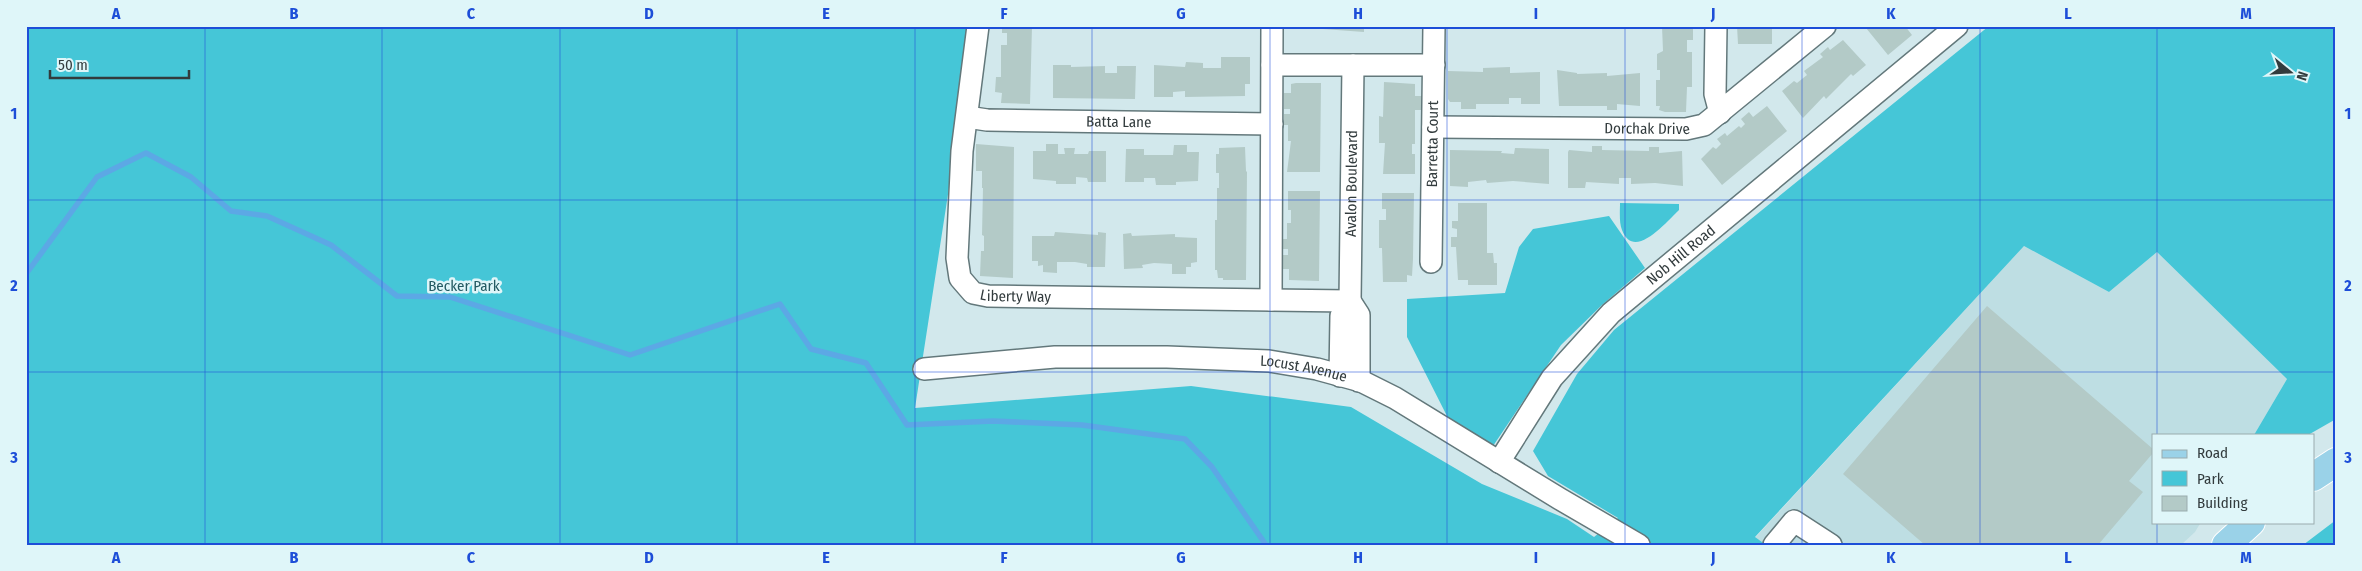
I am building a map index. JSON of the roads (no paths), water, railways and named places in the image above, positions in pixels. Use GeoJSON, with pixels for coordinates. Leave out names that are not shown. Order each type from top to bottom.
{"type":"FeatureCollection","features":[{"type":"Feature","properties":{"kind":"main road"},"geometry":{"type":"LineString","coordinates":[[2314,475],[2336,462]]}},
{"type":"Feature","properties":{"kind":"main road"},"geometry":{"type":"LineString","coordinates":[[2226,545],[2250,524]]}},
{"type":"Feature","properties":{"kind":"street","name":"Liberty Way"},"geometry":{"type":"LineString","coordinates":[[978,26],[962,151],[957,258],[960,278],[973,293],[988,296],[1350,301]]}},
{"type":"Feature","properties":{"kind":"street"},"geometry":{"type":"LineString","coordinates":[[1271,300],[1272,26]]}},
{"type":"Feature","properties":{"kind":"street","name":"Barretta Court"},"geometry":{"type":"LineString","coordinates":[[1431,262],[1434,26]]}},
{"type":"Feature","properties":{"kind":"street"},"geometry":{"type":"LineString","coordinates":[[1716,26],[1715,94],[1720,114]]}},
{"type":"Feature","properties":{"kind":"street","name":"Dorchak Drive"},"geometry":{"type":"LineString","coordinates":[[1433,127],[1686,129],[1704,125],[1720,114],[1825,26]]}},
{"type":"Feature","properties":{"kind":"street","name":"Nob Hill Road"},"geometry":{"type":"LineString","coordinates":[[1499,462],[1552,378],[1610,313],[1895,78],[1946,29]]}},
{"type":"Feature","properties":{"kind":"street"},"geometry":{"type":"LineString","coordinates":[[1272,65],[1434,65]]}},
{"type":"Feature","properties":{"kind":"street","name":"Avalon Boulevard"},"geometry":{"type":"LineString","coordinates":[[1349,378],[1360,315],[1350,301],[1353,65]]}},
{"type":"Feature","properties":{"kind":"street","name":"Batta Lane"},"geometry":{"type":"LineString","coordinates":[[967,117],[987,120],[1272,124]]}},
{"type":"Feature","properties":{"kind":"street","name":"Locust Avenue"},"geometry":{"type":"LineString","coordinates":[[924,369],[1054,358],[1167,357],[1269,361],[1317,369],[1349,378],[1395,398],[1639,545]]}},
{"type":"Feature","properties":{"kind":"street"},"geometry":{"type":"LineString","coordinates":[[1774,545],[1794,521],[1831,545]]}},
{"type":"Feature","properties":{"kind":"waterway"},"geometry":{"type":"LineString","coordinates":[[26,274],[97,177],[146,153],[191,177],[231,211],[267,216],[331,245],[397,296],[450,297],[630,355],[780,304],[811,349],[866,363],[907,425],[993,421],[1082,425],[1185,439],[1212,467],[1266,545]]}},
{"type":"Feature","properties":{"kind":"park label","name":"Becker Park"},"geometry":{"type":"Point","coordinates":[464,286]}}]}
